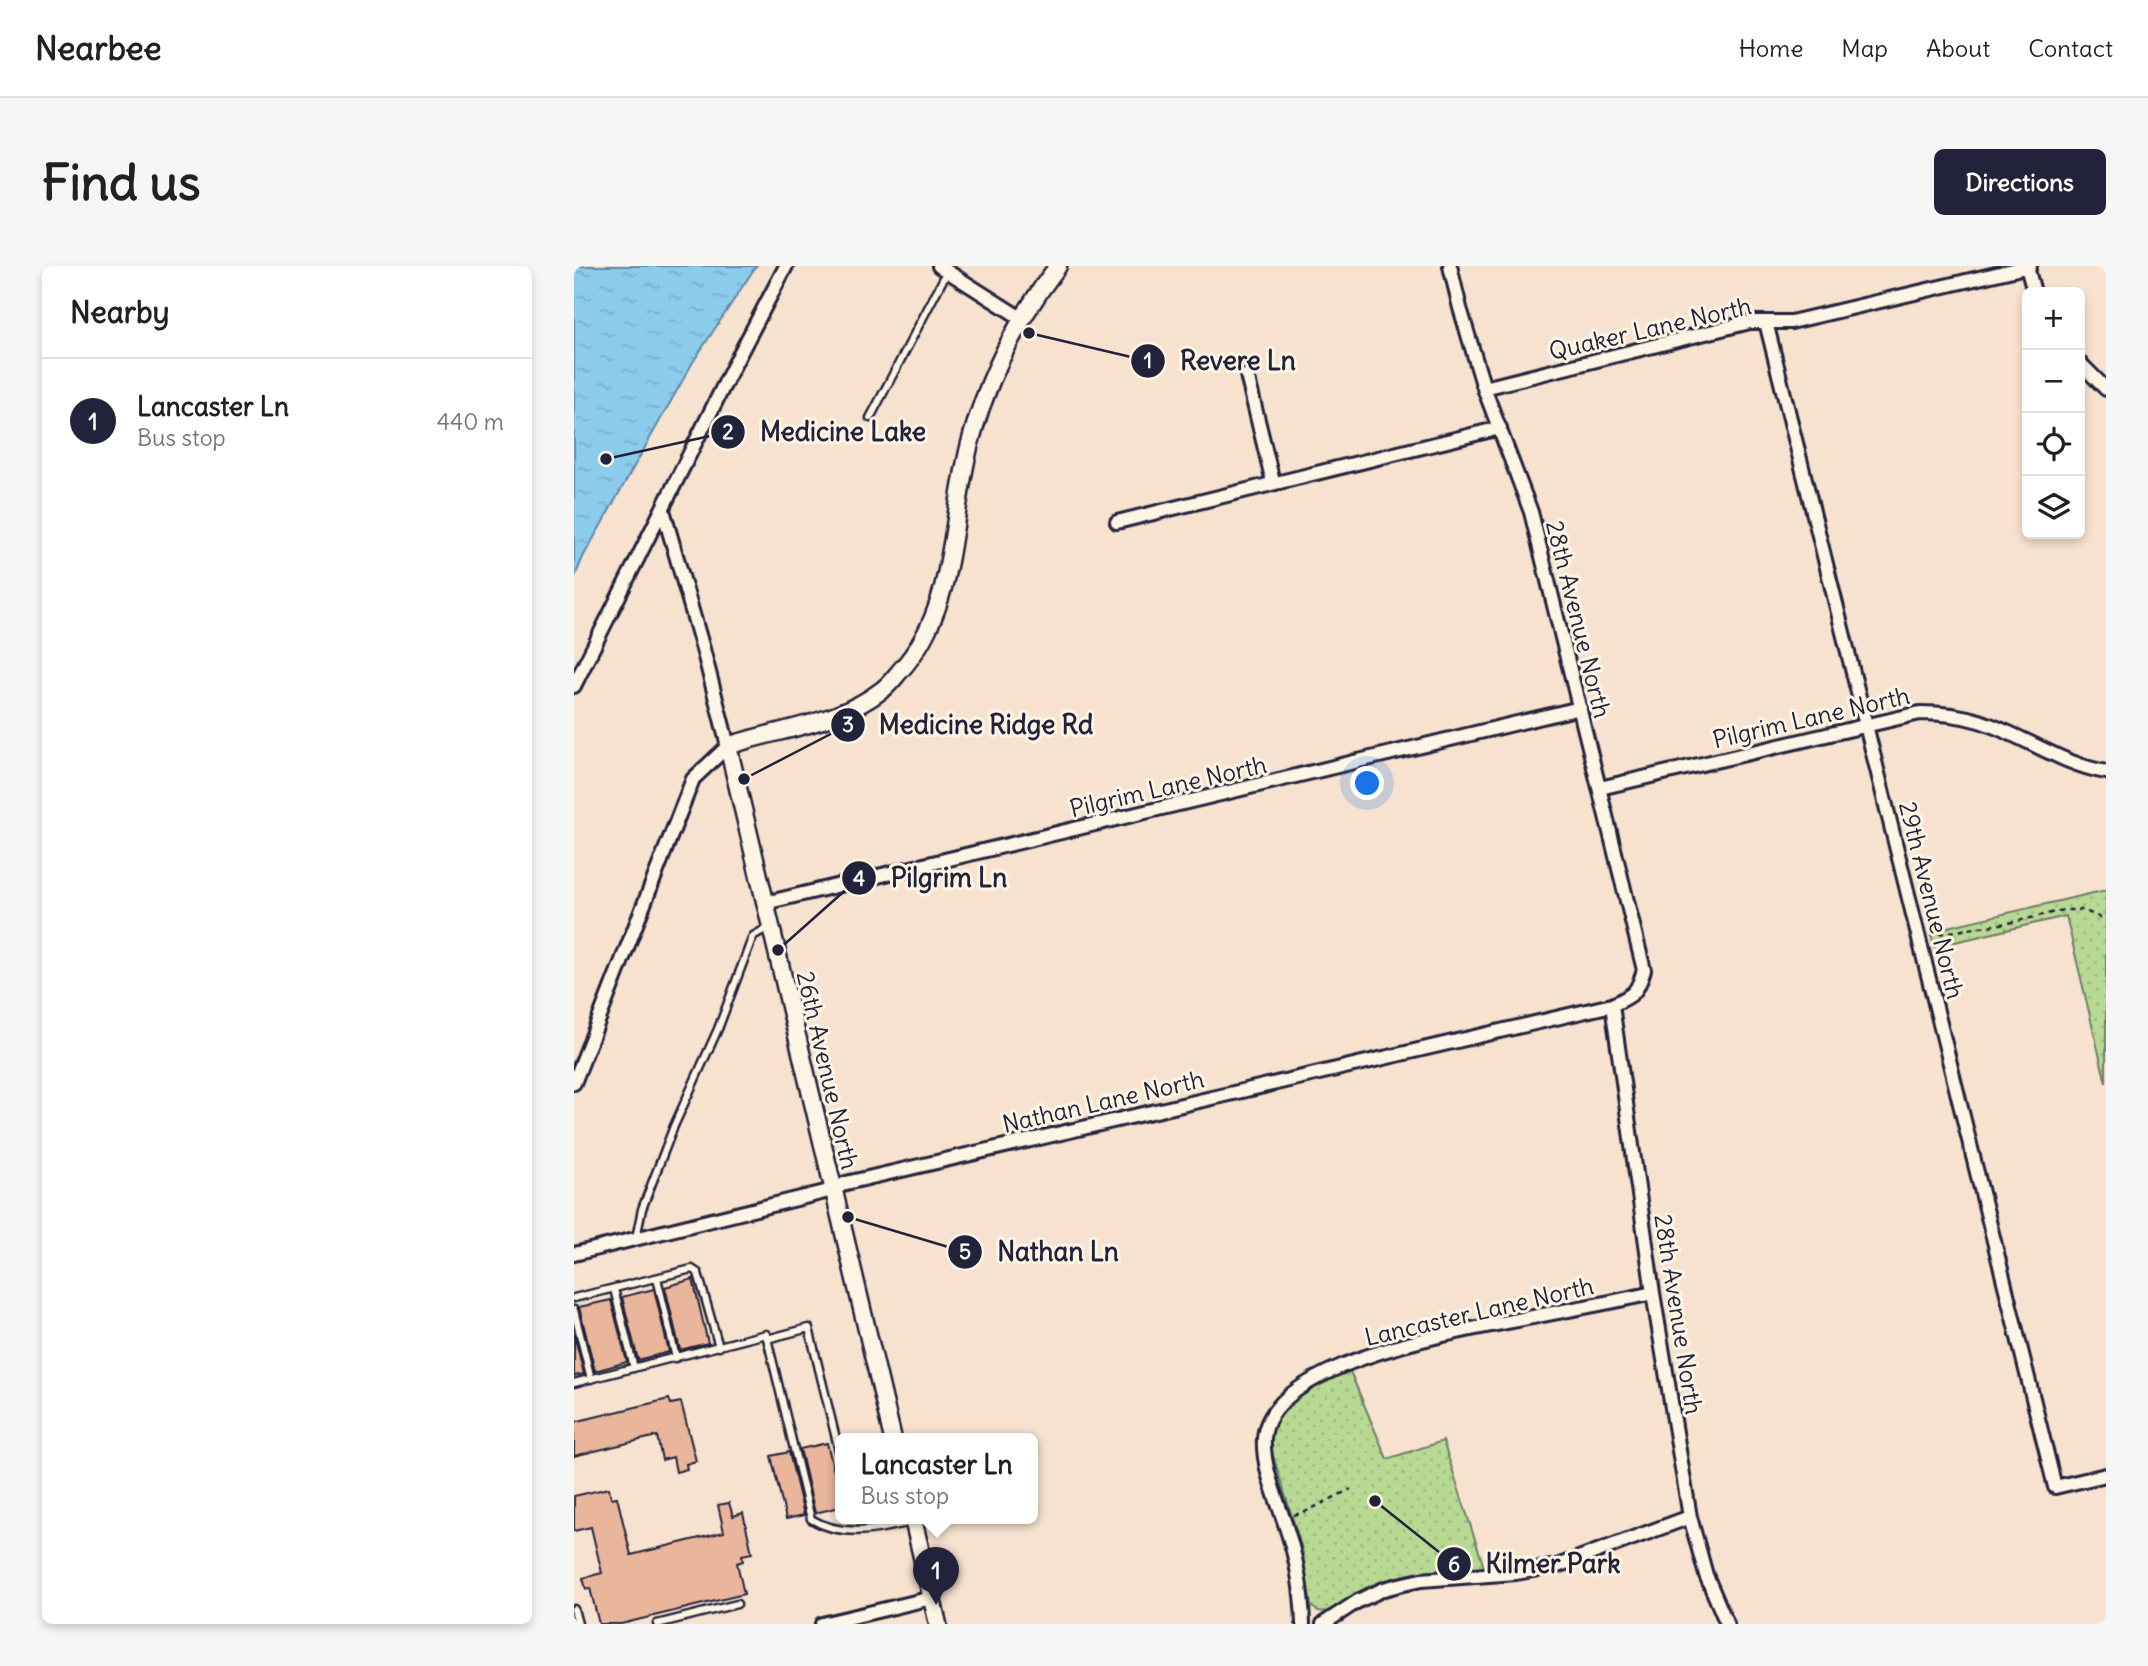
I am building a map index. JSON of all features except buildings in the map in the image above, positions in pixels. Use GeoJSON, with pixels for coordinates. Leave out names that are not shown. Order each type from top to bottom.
{"type":"FeatureCollection","features":[{"type":"Feature","properties":{"kind":"street"},"geometry":{"type":"LineString","coordinates":[[574,686],[786,266]]}},
{"type":"Feature","properties":{"kind":"street"},"geometry":{"type":"LineString","coordinates":[[574,1083],[693,779],[728,746],[836,717],[860,705],[884,689],[908,663],[928,632],[945,583],[971,438],[984,398],[1021,318],[1058,266]]}},
{"type":"Feature","properties":{"kind":"street","name":"28th Avenue North"},"geometry":{"type":"LineString","coordinates":[[1450,266],[1484,388],[1531,512],[1644,970],[1639,988]]}},
{"type":"Feature","properties":{"kind":"street"},"geometry":{"type":"LineString","coordinates":[[2029,266],[2033,287]]}},
{"type":"Feature","properties":{"kind":"street","name":"Quaker Lane North"},"geometry":{"type":"LineString","coordinates":[[1484,388],[1750,322],[1791,322],[2029,266]]}},
{"type":"Feature","properties":{"kind":"street"},"geometry":{"type":"LineString","coordinates":[[943,269],[1021,318]]}},
{"type":"Feature","properties":{"kind":"street","name":"29th Avenue North"},"geometry":{"type":"LineString","coordinates":[[1766,322],[2055,1488],[2106,1475]]}},
{"type":"Feature","properties":{"kind":"street"},"geometry":{"type":"LineString","coordinates":[[2085,368],[2106,389]]}},
{"type":"Feature","properties":{"kind":"street"},"geometry":{"type":"LineString","coordinates":[[1247,375],[1273,482]]}},
{"type":"Feature","properties":{"kind":"street"},"geometry":{"type":"LineString","coordinates":[[1117,522],[1500,428]]}},
{"type":"Feature","properties":{"kind":"street","name":"26th Avenue North"},"geometry":{"type":"LineString","coordinates":[[663,510],[728,746],[892,1433]]}},
{"type":"Feature","properties":{"kind":"street","name":"Pilgrim Lane North"},"geometry":{"type":"LineString","coordinates":[[765,904],[1580,708]]}},
{"type":"Feature","properties":{"kind":"street","name":"Pilgrim Lane North"},"geometry":{"type":"LineString","coordinates":[[1600,788],[1920,713],[1960,716],[1998,728],[2051,754],[2086,768],[2106,772]]}},
{"type":"Feature","properties":{"kind":"street","name":"Nathan Lane North"},"geometry":{"type":"LineString","coordinates":[[574,1254],[833,1190],[846,1183],[1612,1005],[1639,988]]}},
{"type":"Feature","properties":{"kind":"street","name":"28th Avenue North"},"geometry":{"type":"LineString","coordinates":[[1612,1005],[1653,1293],[1690,1517],[1706,1575],[1727,1624]]}},
{"type":"Feature","properties":{"kind":"street","name":"Lancaster Lane North"},"geometry":{"type":"LineString","coordinates":[[1284,1518],[1264,1457],[1264,1436],[1272,1413],[1298,1388],[1347,1364],[1407,1343],[1653,1293]]}},
{"type":"Feature","properties":{"kind":"street"},"geometry":{"type":"LineString","coordinates":[[1323,1624],[1358,1601],[1399,1585],[1421,1580],[1516,1573],[1557,1566],[1690,1517]]}},
{"type":"Feature","properties":{"kind":"street"},"geometry":{"type":"LineString","coordinates":[[1284,1518],[1296,1559],[1303,1624]]}},
{"type":"Feature","properties":{"kind":"street"},"geometry":{"type":"LineString","coordinates":[[914,1524],[938,1624]]}},
{"type":"Feature","properties":{"kind":"street"},"geometry":{"type":"LineString","coordinates":[[821,1624],[932,1598]]}},
{"type":"Feature","properties":{"kind":"lane"},"geometry":{"type":"LineString","coordinates":[[870,418],[943,269]]}},
{"type":"Feature","properties":{"kind":"lane"},"geometry":{"type":"LineString","coordinates":[[635,1239],[642,1209],[670,1138],[719,1029],[753,936],[770,926]]}},
{"type":"Feature","properties":{"kind":"lane"},"geometry":{"type":"LineString","coordinates":[[574,1298],[692,1269],[698,1273],[719,1347]]}},
{"type":"Feature","properties":{"kind":"lane"},"geometry":{"type":"LineString","coordinates":[[657,1278],[677,1358]]}},
{"type":"Feature","properties":{"kind":"lane"},"geometry":{"type":"LineString","coordinates":[[614,1289],[634,1368]]}},
{"type":"Feature","properties":{"kind":"lane"},"geometry":{"type":"LineString","coordinates":[[574,1310],[590,1379]]}},
{"type":"Feature","properties":{"kind":"lane"},"geometry":{"type":"LineString","coordinates":[[767,1339],[809,1328],[835,1434]]}},
{"type":"Feature","properties":{"kind":"lane"},"geometry":{"type":"LineString","coordinates":[[574,1383],[766,1334],[811,1519],[839,1531],[878,1530],[901,1524]]}},
{"type":"Feature","properties":{"kind":"lane"},"geometry":{"type":"LineString","coordinates":[[657,1624],[737,1604]]}},
{"type":"Feature","properties":{"kind":"lane"},"geometry":{"type":"LineString","coordinates":[[574,1609],[578,1624]]}},
{"type":"Feature","properties":{"kind":"path"},"geometry":{"type":"LineString","coordinates":[[1920,937],[2014,922],[2063,910],[2083,910],[2106,920]]}},
{"type":"Feature","properties":{"kind":"path"},"geometry":{"type":"LineString","coordinates":[[1284,1518],[1305,1512],[1351,1489]]}},
{"type":"Feature","properties":{"kind":"green space"},"geometry":{"type":"Polygon","coordinates":[[[2106,890],[2106,1083],[2066,916],[1934,947],[1930,931],[2106,890]]]}},
{"type":"Feature","properties":{"kind":"green space"},"geometry":{"type":"Polygon","coordinates":[[[1349,1369],[1387,1459],[1443,1441],[1484,1567],[1399,1576],[1366,1588],[1322,1612],[1311,1606],[1302,1549],[1272,1452],[1272,1438],[1283,1412],[1302,1394],[1349,1369]]]}},
{"type":"Feature","properties":{"kind":"water"},"geometry":{"type":"Polygon","coordinates":[[[574,266],[756,266],[693,362],[583,557],[574,579],[574,266]]]}},
{"type":"Feature","properties":{"kind":"place","name":"Revere Ln"},"geometry":{"type":"Point","coordinates":[1029,333]}},
{"type":"Feature","properties":{"kind":"place","name":"Medicine Lake"},"geometry":{"type":"Point","coordinates":[606,459]}},
{"type":"Feature","properties":{"kind":"place","name":"Medicine Ridge Rd"},"geometry":{"type":"Point","coordinates":[744,779]}},
{"type":"Feature","properties":{"kind":"place","name":"Pilgrim Ln"},"geometry":{"type":"Point","coordinates":[778,950]}},
{"type":"Feature","properties":{"kind":"place","name":"Nathan Ln"},"geometry":{"type":"Point","coordinates":[848,1217]}},
{"type":"Feature","properties":{"kind":"place","name":"Kilmer Park"},"geometry":{"type":"Point","coordinates":[1375,1501]}},
{"type":"Feature","properties":{"kind":"place","name":"Lancaster Ln"},"geometry":{"type":"Point","coordinates":[936,1605]}}]}
